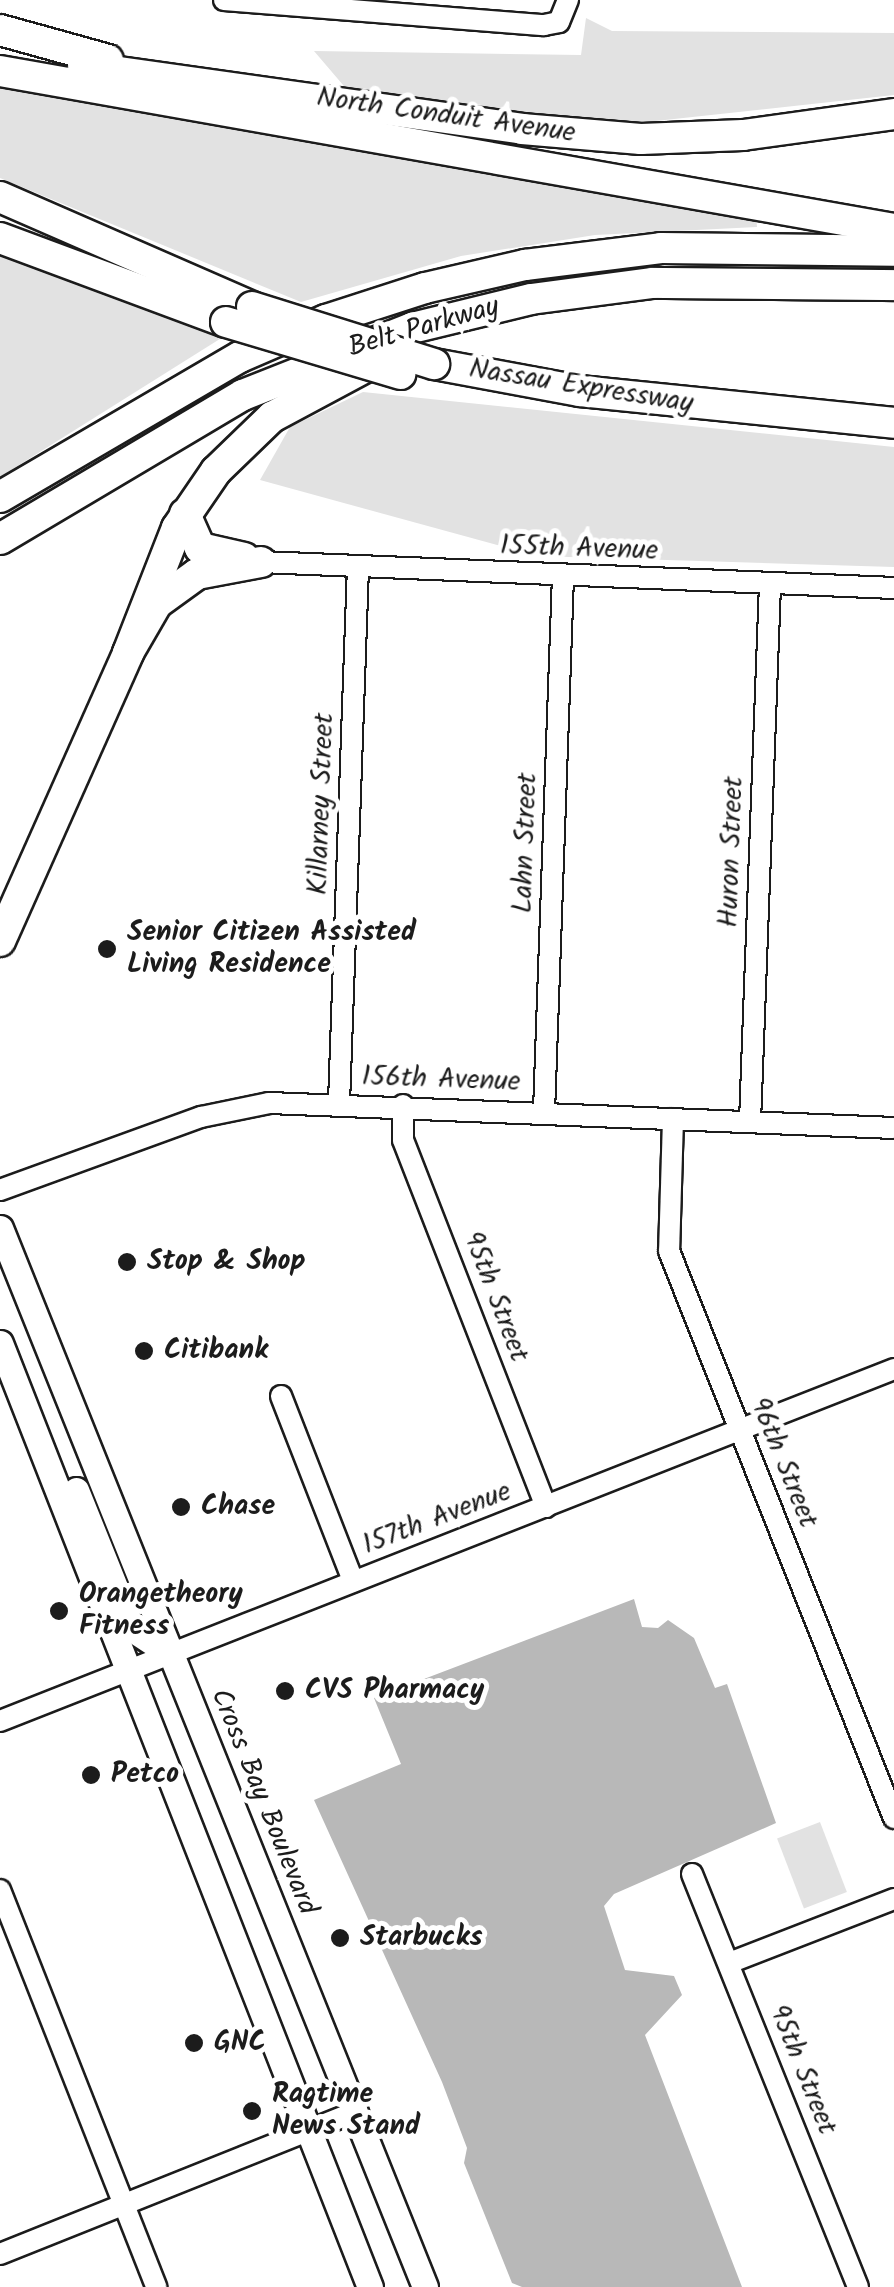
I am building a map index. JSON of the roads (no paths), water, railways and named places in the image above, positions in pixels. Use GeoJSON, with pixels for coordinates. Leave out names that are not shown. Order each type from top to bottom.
{"type":"FeatureCollection","features":[{"type":"Feature","properties":{"kind":"highway"},"geometry":{"type":"LineString","coordinates":[[0,30],[204,82]]}},
{"type":"Feature","properties":{"kind":"highway","name":"North Conduit Avenue"},"geometry":{"type":"LineString","coordinates":[[0,56],[494,126],[641,139],[743,136],[894,114]]}},
{"type":"Feature","properties":{"kind":"highway"},"geometry":{"type":"LineString","coordinates":[[0,71],[894,229]]}},
{"type":"Feature","properties":{"kind":"highway","name":"Nassau Expressway"},"geometry":{"type":"LineString","coordinates":[[0,197],[239,314],[420,369],[894,424]]}},
{"type":"Feature","properties":{"kind":"highway"},"geometry":{"type":"LineString","coordinates":[[0,238],[239,314]]}},
{"type":"Feature","properties":{"kind":"highway","name":"Belt Parkway"},"geometry":{"type":"LineString","coordinates":[[0,497],[240,358],[409,293],[525,265],[644,250],[763,245],[894,250]]}},
{"type":"Feature","properties":{"kind":"highway"},"geometry":{"type":"LineString","coordinates":[[0,941],[185,514],[258,429],[330,382],[382,358],[535,316],[805,280]]}},
{"type":"Feature","properties":{"kind":"highway","name":"Belt Parkway"},"geometry":{"type":"LineString","coordinates":[[0,539],[216,409],[380,338],[592,289],[805,280],[894,284]]}},
{"type":"Feature","properties":{"kind":"highway"},"geometry":{"type":"LineString","coordinates":[[185,514],[200,548],[261,562]]}},
{"type":"Feature","properties":{"kind":"highway"},"geometry":{"type":"LineString","coordinates":[[128,653],[157,603],[179,582],[261,562]]}},
{"type":"Feature","properties":{"kind":"highway"},"geometry":{"type":"LineString","coordinates":[[0,909],[42,843]]}},
{"type":"Feature","properties":{"kind":"main road","name":"Cross Bay Boulevard"},"geometry":{"type":"LineString","coordinates":[[0,1228],[425,2287]]}},
{"type":"Feature","properties":{"kind":"main road"},"geometry":{"type":"LineString","coordinates":[[0,1343],[370,2287]]}},
{"type":"Feature","properties":{"kind":"main road"},"geometry":{"type":"LineString","coordinates":[[28,1415],[52,1429],[132,1630],[170,1654]]}},
{"type":"Feature","properties":{"kind":"street"},"geometry":{"type":"LineString","coordinates":[[224,0],[559,22],[568,0]]}},
{"type":"Feature","properties":{"kind":"street","name":"155th Avenue"},"geometry":{"type":"LineString","coordinates":[[261,562],[894,588]]}},
{"type":"Feature","properties":{"kind":"street","name":"Killarney Street"},"geometry":{"type":"LineString","coordinates":[[339,1104],[358,567]]}},
{"type":"Feature","properties":{"kind":"street","name":"Lahn Street"},"geometry":{"type":"LineString","coordinates":[[544,1112],[563,576]]}},
{"type":"Feature","properties":{"kind":"street","name":"Huron Street"},"geometry":{"type":"LineString","coordinates":[[750,1122],[770,584]]}},
{"type":"Feature","properties":{"kind":"street","name":"156th Avenue"},"geometry":{"type":"LineString","coordinates":[[0,1190],[222,1111],[339,1104],[894,1128]]}},
{"type":"Feature","properties":{"kind":"street","name":"95th Street"},"geometry":{"type":"LineString","coordinates":[[403,1106],[402,1140],[546,1507]]}},
{"type":"Feature","properties":{"kind":"street","name":"96th Street"},"geometry":{"type":"LineString","coordinates":[[672,1119],[669,1251],[894,1818]]}},
{"type":"Feature","properties":{"kind":"street","name":"157th Avenue"},"geometry":{"type":"LineString","coordinates":[[0,1721],[894,1369]]}},
{"type":"Feature","properties":{"kind":"street"},"geometry":{"type":"LineString","coordinates":[[281,1396],[354,1581]]}},
{"type":"Feature","properties":{"kind":"street","name":"95th Street"},"geometry":{"type":"LineString","coordinates":[[692,1874],[858,2287]]}},
{"type":"Feature","properties":{"kind":"street"},"geometry":{"type":"LineString","coordinates":[[0,1890],[156,2287]]}},
{"type":"Feature","properties":{"kind":"street"},"geometry":{"type":"LineString","coordinates":[[730,1963],[894,1898]]}},
{"type":"Feature","properties":{"kind":"street"},"geometry":{"type":"LineString","coordinates":[[0,2254],[357,2112]]}},
{"type":"Feature","properties":{"kind":"place","name":"Senior Citizen Assisted Living Residence"},"geometry":{"type":"Point","coordinates":[107,949]}},
{"type":"Feature","properties":{"kind":"place","name":"Stop & Shop"},"geometry":{"type":"Point","coordinates":[127,1262]}},
{"type":"Feature","properties":{"kind":"place","name":"Citibank"},"geometry":{"type":"Point","coordinates":[144,1351]}},
{"type":"Feature","properties":{"kind":"place","name":"Chase"},"geometry":{"type":"Point","coordinates":[181,1507]}},
{"type":"Feature","properties":{"kind":"place","name":"Orangetheory Fitness"},"geometry":{"type":"Point","coordinates":[59,1611]}},
{"type":"Feature","properties":{"kind":"place","name":"CVS Pharmacy"},"geometry":{"type":"Point","coordinates":[285,1691]}},
{"type":"Feature","properties":{"kind":"place","name":"Petco"},"geometry":{"type":"Point","coordinates":[91,1775]}},
{"type":"Feature","properties":{"kind":"place","name":"Starbucks"},"geometry":{"type":"Point","coordinates":[340,1938]}},
{"type":"Feature","properties":{"kind":"place","name":"GNC"},"geometry":{"type":"Point","coordinates":[194,2043]}},
{"type":"Feature","properties":{"kind":"place","name":"Ragtime News Stand"},"geometry":{"type":"Point","coordinates":[252,2111]}}]}
